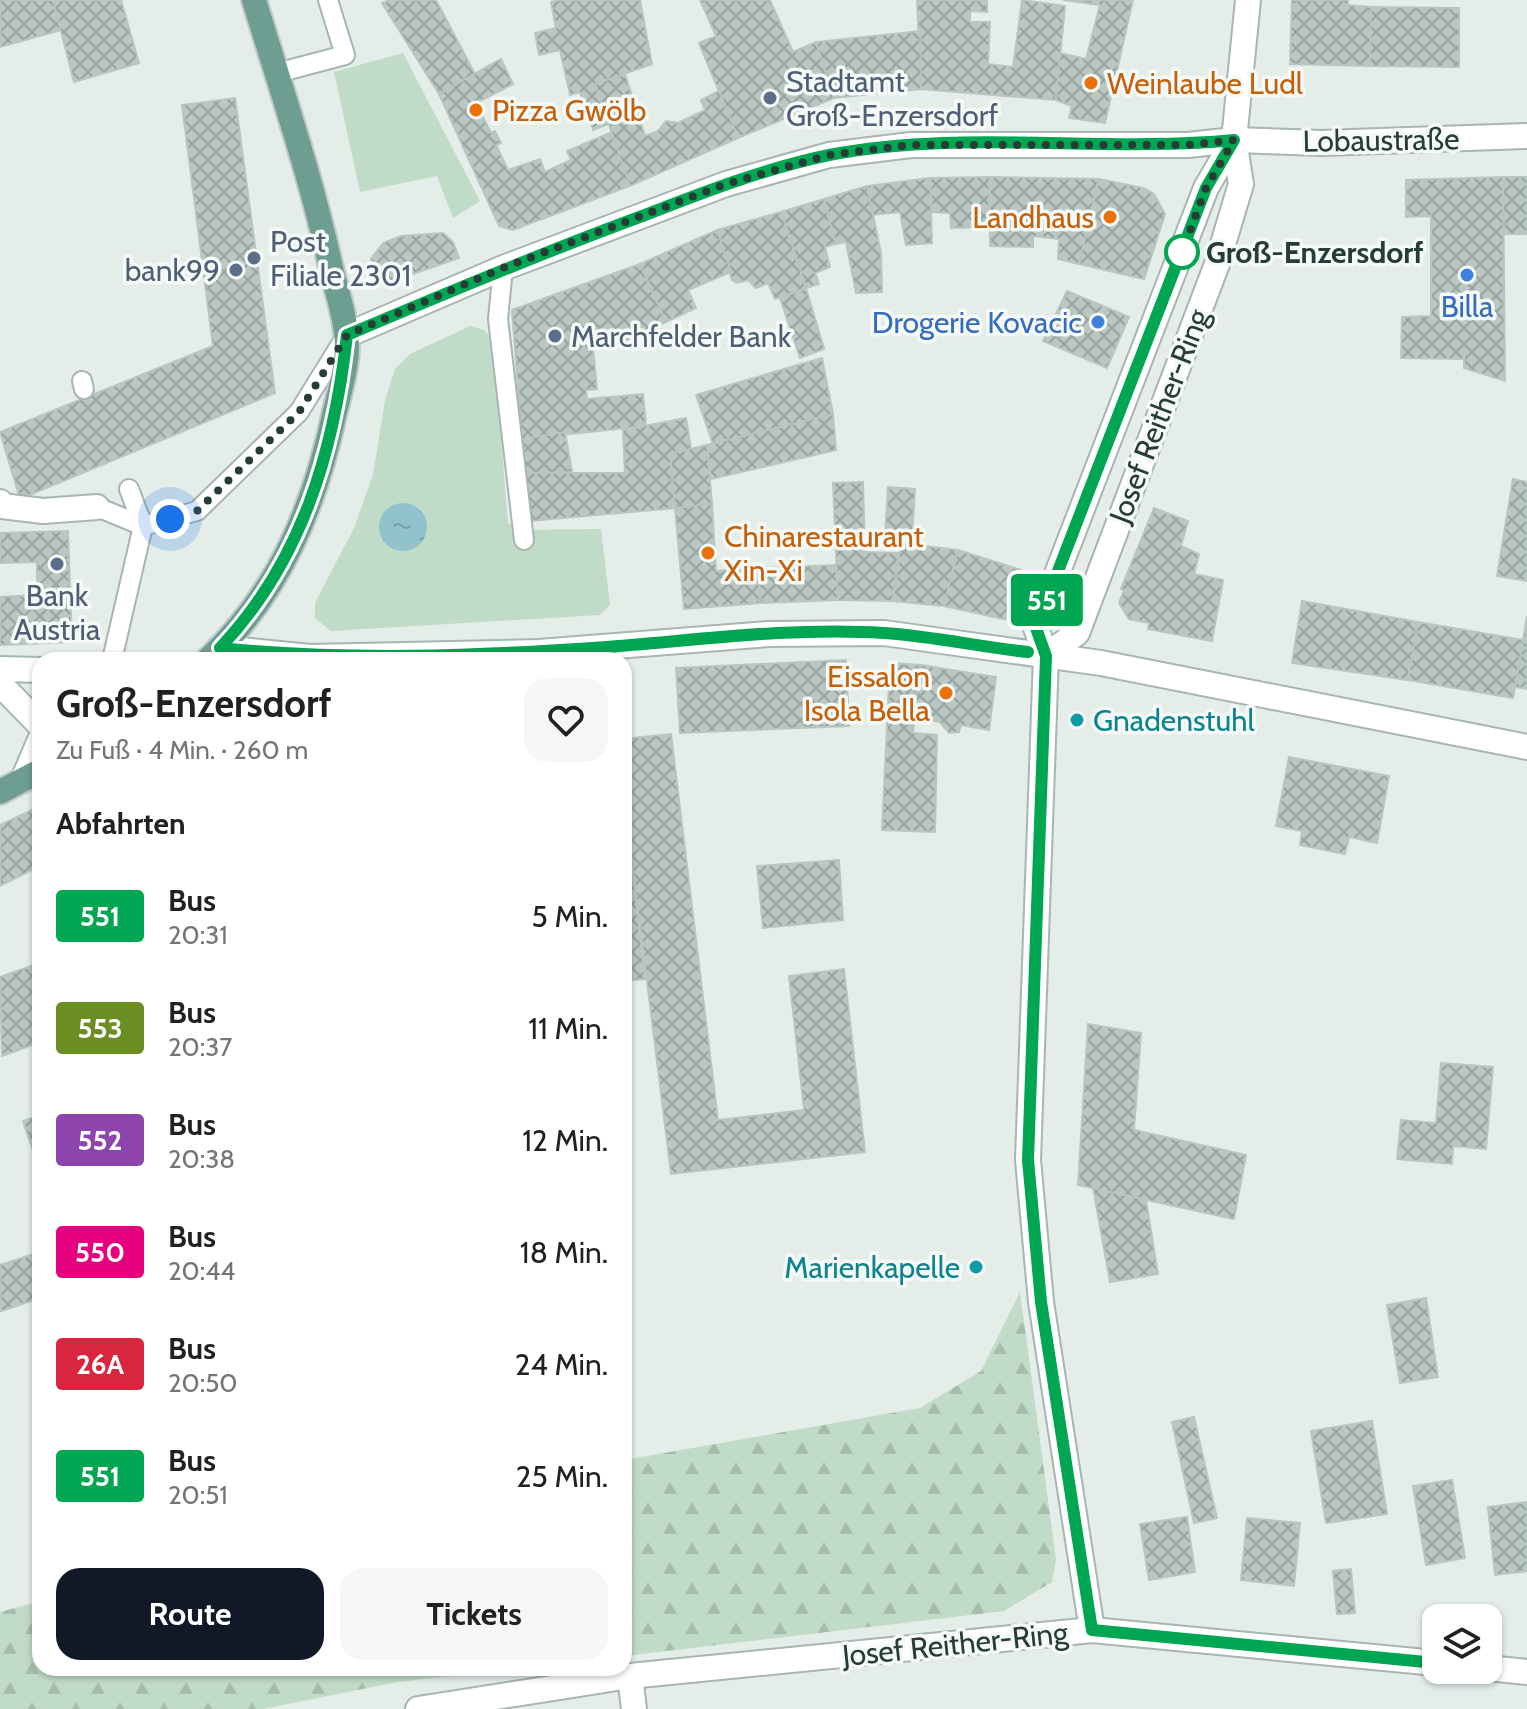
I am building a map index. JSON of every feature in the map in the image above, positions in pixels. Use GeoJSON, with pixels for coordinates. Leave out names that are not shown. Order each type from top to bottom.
{"type":"FeatureCollection","features":[{"type":"Feature","properties":{"kind":"main road"},"geometry":{"type":"LineString","coordinates":[[216,652],[245,622],[278,575],[301,530],[322,473],[342,381],[347,335],[308,167],[254,0]]}},
{"type":"Feature","properties":{"kind":"main road"},"geometry":{"type":"LineString","coordinates":[[0,792],[32,775]]}},
{"type":"Feature","properties":{"kind":"street"},"geometry":{"type":"LineString","coordinates":[[1234,140],[1248,0]]}},
{"type":"Feature","properties":{"kind":"street","name":"Lobaustraße"},"geometry":{"type":"LineString","coordinates":[[347,335],[503,268],[726,184],[829,155],[911,145],[1188,145],[1234,140],[1322,143],[1527,136]]}},
{"type":"Feature","properties":{"kind":"street","name":"Josef Reither-Ring"},"geometry":{"type":"LineString","coordinates":[[1046,656],[1077,633],[1217,264],[1241,184],[1234,140]]}},
{"type":"Feature","properties":{"kind":"street","name":"Josef Reither-Ring"},"geometry":{"type":"LineString","coordinates":[[632,1676],[1092,1630],[1041,1302],[1028,1160],[1046,656],[1036,628],[1206,188],[1234,140]]}},
{"type":"Feature","properties":{"kind":"street"},"geometry":{"type":"LineString","coordinates":[[0,502],[2,506],[43,511],[97,507]]}},
{"type":"Feature","properties":{"kind":"street"},"geometry":{"type":"LineString","coordinates":[[539,652],[769,634],[884,633],[1101,663],[1527,747]]}},
{"type":"Feature","properties":{"kind":"street"},"geometry":{"type":"LineString","coordinates":[[0,669],[32,670]]}},
{"type":"Feature","properties":{"kind":"street"},"geometry":{"type":"LineString","coordinates":[[0,684],[32,723]]}},
{"type":"Feature","properties":{"kind":"street"},"geometry":{"type":"LineString","coordinates":[[1092,1630],[1422,1662]]}},
{"type":"Feature","properties":{"kind":"street"},"geometry":{"type":"LineString","coordinates":[[1502,1669],[1527,1672]]}},
{"type":"Feature","properties":{"kind":"street"},"geometry":{"type":"LineString","coordinates":[[630,1676],[634,1709]]}},
{"type":"Feature","properties":{"kind":"street","name":"Josef Reither-Ring"},"geometry":{"type":"LineString","coordinates":[[418,1709],[630,1676]]}},
{"type":"Feature","properties":{"kind":"lane"},"geometry":{"type":"LineString","coordinates":[[277,73],[345,55],[328,0]]}},
{"type":"Feature","properties":{"kind":"lane"},"geometry":{"type":"LineString","coordinates":[[503,268],[498,319],[524,540]]}},
{"type":"Feature","properties":{"kind":"lane"},"geometry":{"type":"LineString","coordinates":[[97,507],[143,526],[197,511],[299,412],[347,335]]}},
{"type":"Feature","properties":{"kind":"lane"},"geometry":{"type":"LineString","coordinates":[[114,652],[143,526],[129,489]]}},
{"type":"Feature","properties":{"kind":"green space"},"geometry":{"type":"Polygon","coordinates":[[[403,53],[480,201],[453,218],[437,176],[360,192],[334,72],[403,53]]]}},
{"type":"Feature","properties":{"kind":"green space"},"geometry":{"type":"Polygon","coordinates":[[[470,326],[484,330],[493,341],[508,523],[519,530],[601,529],[610,605],[600,615],[331,631],[315,618],[315,603],[354,528],[373,475],[385,400],[395,369],[410,354],[470,326]]]}},
{"type":"Feature","properties":{"kind":"green space"},"geometry":{"type":"Polygon","coordinates":[[[1020,1292],[1056,1559],[1052,1582],[1004,1611],[632,1655],[632,1459],[920,1408],[981,1371],[1020,1292]]]}},
{"type":"Feature","properties":{"kind":"green space"},"geometry":{"type":"Polygon","coordinates":[[[32,1603],[32,1676],[450,1676],[398,1682],[263,1709],[0,1709],[0,1612],[32,1603]]]}},
{"type":"Feature","properties":{"kind":"water"},"geometry":{"type":"Polygon","coordinates":[[[403,503],[412,504],[420,510],[426,518],[426,536],[420,544],[412,550],[403,551],[394,550],[386,544],[380,536],[379,527],[380,518],[386,510],[394,504],[403,503]]]}},
{"type":"Feature","properties":{"kind":"building"},"geometry":{"type":"Polygon","coordinates":[[[0,0],[53,0],[61,30],[0,47],[0,0]]]}},
{"type":"Feature","properties":{"kind":"building"},"geometry":{"type":"Polygon","coordinates":[[[53,0],[121,0],[139,63],[74,82],[53,0]]]}},
{"type":"Feature","properties":{"kind":"building"},"geometry":{"type":"Polygon","coordinates":[[[390,0],[436,0],[475,74],[439,94],[382,3],[390,0]]]}},
{"type":"Feature","properties":{"kind":"building"},"geometry":{"type":"Polygon","coordinates":[[[640,0],[652,64],[595,84],[609,124],[593,130],[580,92],[570,95],[560,50],[539,55],[535,33],[556,28],[551,2],[640,0]]]}},
{"type":"Feature","properties":{"kind":"building"},"geometry":{"type":"Polygon","coordinates":[[[700,0],[770,0],[793,52],[816,42],[834,98],[738,138],[699,43],[716,36],[700,0]]]}},
{"type":"Feature","properties":{"kind":"building"},"geometry":{"type":"Polygon","coordinates":[[[917,0],[987,0],[987,12],[970,11],[970,22],[990,22],[988,64],[1013,67],[1022,0],[1065,6],[1056,100],[921,89],[917,0]]]}},
{"type":"Feature","properties":{"kind":"building"},"geometry":{"type":"Polygon","coordinates":[[[1063,0],[1133,0],[1105,123],[1069,118],[1072,106],[1056,100],[1060,53],[1086,59],[1100,5],[1063,0]]]}},
{"type":"Feature","properties":{"kind":"building"},"geometry":{"type":"Polygon","coordinates":[[[1292,0],[1348,0],[1348,5],[1371,7],[1370,66],[1290,64],[1292,0]]]}},
{"type":"Feature","properties":{"kind":"building"},"geometry":{"type":"Polygon","coordinates":[[[1371,7],[1459,8],[1459,67],[1370,66],[1371,7]]]}},
{"type":"Feature","properties":{"kind":"building"},"geometry":{"type":"Polygon","coordinates":[[[920,31],[921,89],[834,98],[816,42],[920,31]]]}},
{"type":"Feature","properties":{"kind":"building"},"geometry":{"type":"Polygon","coordinates":[[[501,59],[513,84],[476,103],[491,133],[495,131],[501,143],[496,145],[508,170],[540,159],[545,172],[571,160],[567,151],[612,132],[630,186],[513,230],[499,226],[439,94],[501,59]]]}},
{"type":"Feature","properties":{"kind":"building"},"geometry":{"type":"Polygon","coordinates":[[[625,74],[645,136],[658,131],[666,121],[678,123],[705,110],[701,100],[719,91],[738,138],[630,186],[595,84],[625,74]]]}},
{"type":"Feature","properties":{"kind":"building"},"geometry":{"type":"Polygon","coordinates":[[[235,98],[275,393],[20,499],[0,432],[213,346],[182,105],[235,98]]]}},
{"type":"Feature","properties":{"kind":"building"},"geometry":{"type":"Polygon","coordinates":[[[990,177],[988,227],[951,228],[950,213],[932,212],[930,178],[990,177]]]}},
{"type":"Feature","properties":{"kind":"building"},"geometry":{"type":"Polygon","coordinates":[[[990,177],[1099,179],[1079,264],[1058,259],[1059,239],[1033,236],[1033,247],[990,246],[990,177]]]}},
{"type":"Feature","properties":{"kind":"building","name":"Billa"},"geometry":{"type":"Polygon","coordinates":[[[1503,177],[1505,381],[1464,368],[1464,359],[1401,358],[1402,317],[1431,316],[1431,216],[1406,217],[1406,180],[1503,177]]]}},
{"type":"Feature","properties":{"kind":"building"},"geometry":{"type":"Polygon","coordinates":[[[1503,177],[1527,177],[1527,234],[1504,234],[1503,177]]]}},
{"type":"Feature","properties":{"kind":"building"},"geometry":{"type":"Polygon","coordinates":[[[930,178],[932,243],[906,245],[900,212],[873,215],[867,186],[930,178]]]}},
{"type":"Feature","properties":{"kind":"building"},"geometry":{"type":"Polygon","coordinates":[[[1099,179],[1143,188],[1154,194],[1165,214],[1144,279],[1079,264],[1099,179]]]}},
{"type":"Feature","properties":{"kind":"building"},"geometry":{"type":"Polygon","coordinates":[[[867,186],[881,253],[882,292],[856,293],[846,242],[835,244],[824,199],[867,186]]]}},
{"type":"Feature","properties":{"kind":"building"},"geometry":{"type":"Polygon","coordinates":[[[824,199],[835,244],[825,247],[830,267],[815,273],[819,284],[806,288],[781,212],[824,199]]]}},
{"type":"Feature","properties":{"kind":"building"},"geometry":{"type":"Polygon","coordinates":[[[781,212],[806,288],[775,299],[768,283],[756,288],[748,280],[737,283],[732,280],[717,230],[781,212]]]}},
{"type":"Feature","properties":{"kind":"building"},"geometry":{"type":"Polygon","coordinates":[[[717,230],[731,272],[688,290],[696,308],[666,322],[640,264],[717,230]]]}},
{"type":"Feature","properties":{"kind":"building"},"geometry":{"type":"Polygon","coordinates":[[[443,233],[453,242],[459,258],[390,282],[377,274],[371,259],[383,243],[401,236],[443,233]]]}},
{"type":"Feature","properties":{"kind":"building"},"geometry":{"type":"Polygon","coordinates":[[[640,264],[666,322],[610,348],[593,348],[597,389],[586,390],[587,399],[643,394],[646,426],[522,439],[512,310],[640,264]]]}},
{"type":"Feature","properties":{"kind":"building"},"geometry":{"type":"Polygon","coordinates":[[[806,288],[824,349],[800,358],[780,298],[806,288]]]}},
{"type":"Feature","properties":{"kind":"building"},"geometry":{"type":"Polygon","coordinates":[[[1067,291],[1129,317],[1107,368],[1043,341],[1067,291]]]}},
{"type":"Feature","properties":{"kind":"building"},"geometry":{"type":"Polygon","coordinates":[[[822,358],[833,414],[713,444],[696,395],[822,358]]]}},
{"type":"Feature","properties":{"kind":"building"},"geometry":{"type":"Polygon","coordinates":[[[833,414],[836,450],[711,479],[707,445],[833,414]]]}},
{"type":"Feature","properties":{"kind":"building"},"geometry":{"type":"Polygon","coordinates":[[[686,418],[691,449],[670,454],[675,508],[530,521],[526,473],[625,473],[623,430],[686,418]]]}},
{"type":"Feature","properties":{"kind":"building"},"geometry":{"type":"Polygon","coordinates":[[[565,432],[572,472],[526,473],[522,439],[565,432]]]}},
{"type":"Feature","properties":{"kind":"building"},"geometry":{"type":"Polygon","coordinates":[[[707,445],[712,504],[675,508],[670,454],[707,445]]]}},
{"type":"Feature","properties":{"kind":"building"},"geometry":{"type":"Polygon","coordinates":[[[1513,479],[1527,482],[1527,581],[1497,576],[1513,479]]]}},
{"type":"Feature","properties":{"kind":"building"},"geometry":{"type":"Polygon","coordinates":[[[863,482],[865,552],[898,553],[893,601],[838,600],[833,483],[863,482]]]}},
{"type":"Feature","properties":{"kind":"building"},"geometry":{"type":"Polygon","coordinates":[[[888,487],[915,489],[912,538],[885,535],[888,487]]]}},
{"type":"Feature","properties":{"kind":"building"},"geometry":{"type":"Polygon","coordinates":[[[712,504],[716,571],[759,568],[760,603],[684,609],[675,508],[712,504]]]}},
{"type":"Feature","properties":{"kind":"building"},"geometry":{"type":"Polygon","coordinates":[[[1154,508],[1188,521],[1181,546],[1199,554],[1194,574],[1223,580],[1212,641],[1148,629],[1149,623],[1129,619],[1119,603],[1124,590],[1121,589],[1154,508]]]}},
{"type":"Feature","properties":{"kind":"building"},"geometry":{"type":"Polygon","coordinates":[[[68,531],[72,642],[0,645],[0,597],[37,595],[37,562],[0,563],[0,533],[68,531]]]}},
{"type":"Feature","properties":{"kind":"building"},"geometry":{"type":"Polygon","coordinates":[[[901,543],[958,550],[944,606],[893,601],[901,543]]]}},
{"type":"Feature","properties":{"kind":"building"},"geometry":{"type":"Polygon","coordinates":[[[958,550],[1021,570],[1008,620],[944,606],[958,550]]]}},
{"type":"Feature","properties":{"kind":"building"},"geometry":{"type":"Polygon","coordinates":[[[836,565],[838,600],[760,603],[759,568],[836,565]]]}},
{"type":"Feature","properties":{"kind":"building"},"geometry":{"type":"Polygon","coordinates":[[[1302,601],[1418,622],[1408,680],[1292,663],[1302,601]]]}},
{"type":"Feature","properties":{"kind":"building"},"geometry":{"type":"Polygon","coordinates":[[[1527,616],[1527,689],[1515,687],[1527,616]]]}},
{"type":"Feature","properties":{"kind":"building"},"geometry":{"type":"Polygon","coordinates":[[[1418,622],[1523,640],[1513,698],[1408,680],[1418,622]]]}},
{"type":"Feature","properties":{"kind":"building"},"geometry":{"type":"Polygon","coordinates":[[[846,660],[849,726],[680,733],[676,668],[846,660]]]}},
{"type":"Feature","properties":{"kind":"building"},"geometry":{"type":"Polygon","coordinates":[[[890,663],[921,665],[913,733],[937,735],[935,832],[882,830],[890,663]]]}},
{"type":"Feature","properties":{"kind":"building"},"geometry":{"type":"Polygon","coordinates":[[[921,665],[996,677],[989,730],[961,725],[959,732],[949,733],[940,722],[913,717],[921,665]]]}},
{"type":"Feature","properties":{"kind":"building"},"geometry":{"type":"Polygon","coordinates":[[[671,734],[718,1120],[804,1110],[789,976],[844,969],[865,1152],[671,1174],[632,861],[632,738],[671,734]]]}},
{"type":"Feature","properties":{"kind":"building"},"geometry":{"type":"Polygon","coordinates":[[[1289,757],[1389,776],[1377,843],[1349,837],[1345,854],[1300,845],[1302,831],[1276,826],[1289,757]]]}},
{"type":"Feature","properties":{"kind":"building"},"geometry":{"type":"Polygon","coordinates":[[[32,810],[32,870],[0,886],[0,825],[32,810]]]}},
{"type":"Feature","properties":{"kind":"building"},"geometry":{"type":"Polygon","coordinates":[[[839,860],[843,920],[763,928],[757,866],[839,860]]]}},
{"type":"Feature","properties":{"kind":"building"},"geometry":{"type":"Polygon","coordinates":[[[632,866],[645,979],[632,980],[632,866]]]}},
{"type":"Feature","properties":{"kind":"building"},"geometry":{"type":"Polygon","coordinates":[[[32,966],[32,1045],[2,1056],[0,977],[32,966]]]}},
{"type":"Feature","properties":{"kind":"building"},"geometry":{"type":"Polygon","coordinates":[[[1088,1024],[1141,1033],[1134,1130],[1246,1155],[1234,1219],[1078,1185],[1088,1024]]]}},
{"type":"Feature","properties":{"kind":"building"},"geometry":{"type":"Polygon","coordinates":[[[1441,1063],[1493,1067],[1486,1149],[1453,1146],[1452,1164],[1397,1159],[1401,1120],[1436,1123],[1441,1063]]]}},
{"type":"Feature","properties":{"kind":"building"},"geometry":{"type":"Polygon","coordinates":[[[32,1118],[32,1147],[23,1121],[32,1118]]]}},
{"type":"Feature","properties":{"kind":"building"},"geometry":{"type":"Polygon","coordinates":[[[1093,1188],[1146,1200],[1158,1274],[1110,1282],[1093,1188]]]}},
{"type":"Feature","properties":{"kind":"building"},"geometry":{"type":"Polygon","coordinates":[[[32,1255],[32,1301],[1,1311],[0,1265],[32,1255]]]}},
{"type":"Feature","properties":{"kind":"building"},"geometry":{"type":"Polygon","coordinates":[[[1426,1298],[1438,1377],[1400,1383],[1387,1305],[1426,1298]]]}},
{"type":"Feature","properties":{"kind":"building"},"geometry":{"type":"Polygon","coordinates":[[[1194,1417],[1217,1518],[1194,1523],[1172,1422],[1194,1417]]]}},
{"type":"Feature","properties":{"kind":"building"},"geometry":{"type":"Polygon","coordinates":[[[1372,1421],[1387,1514],[1326,1523],[1311,1431],[1372,1421]]]}},
{"type":"Feature","properties":{"kind":"building"},"geometry":{"type":"Polygon","coordinates":[[[1452,1480],[1465,1558],[1426,1565],[1413,1486],[1452,1480]]]}},
{"type":"Feature","properties":{"kind":"building"},"geometry":{"type":"Polygon","coordinates":[[[1527,1502],[1527,1571],[1495,1575],[1488,1507],[1527,1502]]]}},
{"type":"Feature","properties":{"kind":"building"},"geometry":{"type":"Polygon","coordinates":[[[1187,1517],[1195,1572],[1149,1580],[1140,1524],[1187,1517]]]}},
{"type":"Feature","properties":{"kind":"building"},"geometry":{"type":"Polygon","coordinates":[[[1247,1518],[1300,1523],[1294,1586],[1241,1580],[1247,1518]]]}},
{"type":"Feature","properties":{"kind":"building"},"geometry":{"type":"Polygon","coordinates":[[[1351,1569],[1355,1613],[1337,1614],[1333,1571],[1351,1569]]]}},
{"type":"Feature","properties":{"kind":"bus line","name":"551"},"geometry":{"type":"LineString","coordinates":[[260,652],[220,648],[245,622],[278,575],[301,530],[322,473],[342,381],[347,335],[503,268],[726,184],[829,155],[911,145],[1188,145],[1234,140],[1206,188],[1092,491],[1036,628],[1046,656],[1028,1160],[1041,1302],[1092,1630],[1422,1662]]}},
{"type":"Feature","properties":{"kind":"bus line","name":"551"},"geometry":{"type":"LineString","coordinates":[[539,652],[769,634],[884,633],[1028,652]]}},
{"type":"Feature","properties":{"kind":"place","name":"Weinlaube Ludl"},"geometry":{"type":"Point","coordinates":[1091,83]}},
{"type":"Feature","properties":{"kind":"place","name":"Stadtamt Groß-Enzersdorf"},"geometry":{"type":"Point","coordinates":[770,98]}},
{"type":"Feature","properties":{"kind":"place","name":"Pizza Gwölb"},"geometry":{"type":"Point","coordinates":[476,110]}},
{"type":"Feature","properties":{"kind":"place","name":"Landhaus"},"geometry":{"type":"Point","coordinates":[1110,217]}},
{"type":"Feature","properties":{"kind":"place","name":"Groß-Enzersdorf"},"geometry":{"type":"Point","coordinates":[1182,252]}},
{"type":"Feature","properties":{"kind":"place","name":"Post Filiale 2301"},"geometry":{"type":"Point","coordinates":[254,258]}},
{"type":"Feature","properties":{"kind":"place","name":"bank99"},"geometry":{"type":"Point","coordinates":[236,270]}},
{"type":"Feature","properties":{"kind":"place","name":"Billa"},"geometry":{"type":"Point","coordinates":[1467,275]}},
{"type":"Feature","properties":{"kind":"place","name":"Drogerie Kovacic"},"geometry":{"type":"Point","coordinates":[1098,322]}},
{"type":"Feature","properties":{"kind":"place","name":"Marchfelder Bank"},"geometry":{"type":"Point","coordinates":[555,336]}},
{"type":"Feature","properties":{"kind":"place","name":"Chinarestaurant Xin-Xi"},"geometry":{"type":"Point","coordinates":[708,553]}},
{"type":"Feature","properties":{"kind":"place","name":"Bank Austria"},"geometry":{"type":"Point","coordinates":[57,564]}},
{"type":"Feature","properties":{"kind":"place","name":"Eissalon Isola Bella"},"geometry":{"type":"Point","coordinates":[946,693]}},
{"type":"Feature","properties":{"kind":"place","name":"Gnadenstuhl"},"geometry":{"type":"Point","coordinates":[1077,720]}},
{"type":"Feature","properties":{"kind":"place","name":"Marienkapelle"},"geometry":{"type":"Point","coordinates":[976,1267]}},
{"type":"Feature","properties":{"kind":"route"},"geometry":{"type":"LineString","coordinates":[[170,519],[197,511],[299,412],[347,335],[503,268],[726,184],[829,155],[911,145],[1188,145],[1234,140],[1206,188],[1182,252]]}}]}
